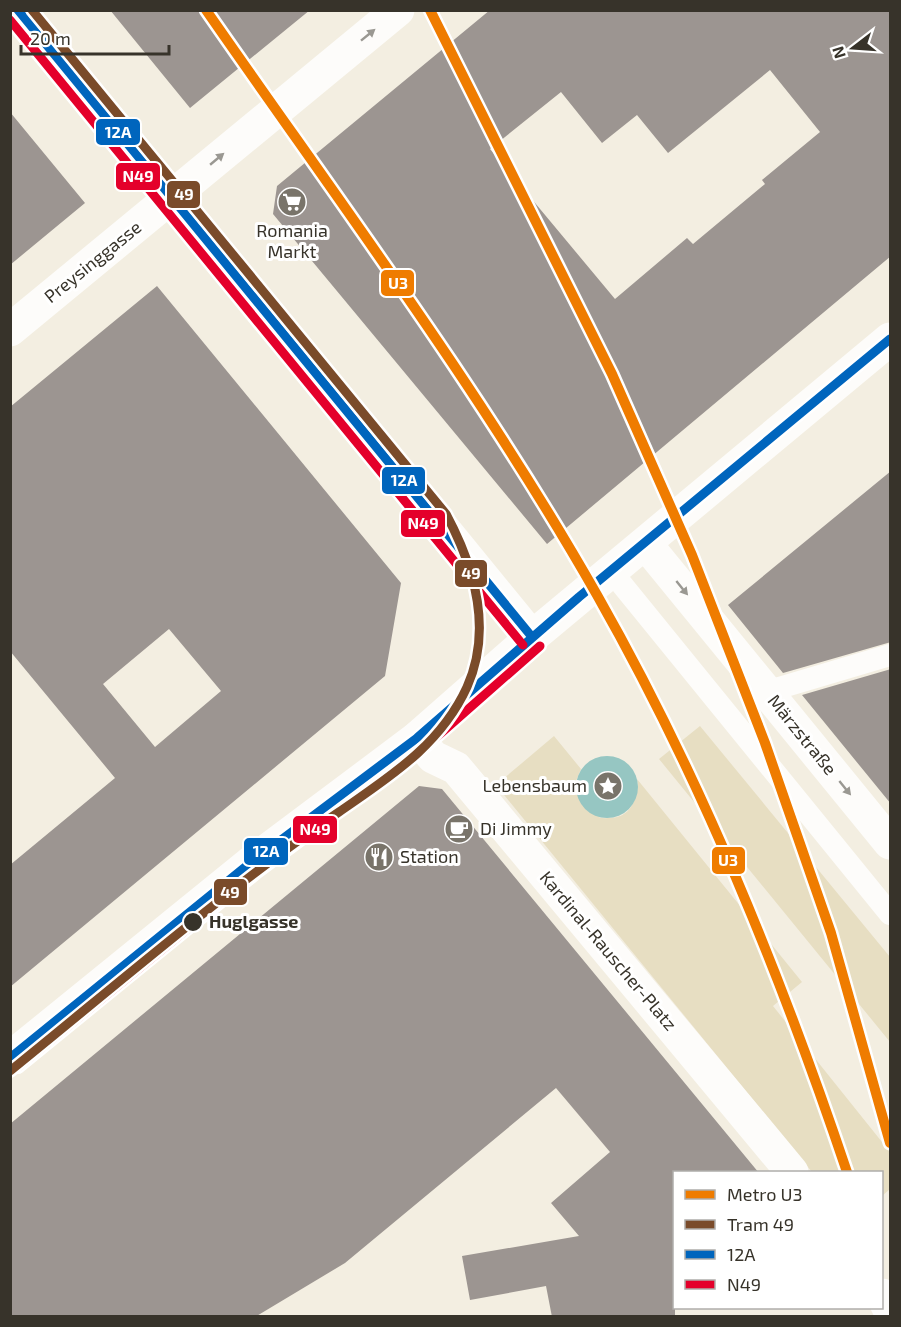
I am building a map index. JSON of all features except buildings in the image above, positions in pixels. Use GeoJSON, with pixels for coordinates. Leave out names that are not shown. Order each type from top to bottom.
{"type":"FeatureCollection","features":[{"type":"Feature","properties":{"kind":"street"},"geometry":{"type":"LineString","coordinates":[[18,10],[532,637]]}},
{"type":"Feature","properties":{"kind":"street","name":"Preysinggasse"},"geometry":{"type":"LineString","coordinates":[[10,330],[398,10]]}},
{"type":"Feature","properties":{"kind":"street"},"geometry":{"type":"LineString","coordinates":[[10,1058],[249,864],[417,738],[532,637],[891,339]]}},
{"type":"Feature","properties":{"kind":"street","name":"Märzstraße"},"geometry":{"type":"LineString","coordinates":[[645,543],[891,843]]}},
{"type":"Feature","properties":{"kind":"street","name":"Kardinal-Rauscher-Platz"},"geometry":{"type":"LineString","coordinates":[[417,738],[433,757],[456,768],[790,1171]]}},
{"type":"Feature","properties":{"kind":"street"},"geometry":{"type":"LineString","coordinates":[[883,1297],[891,1311]]}},
{"type":"Feature","properties":{"kind":"lane"},"geometry":{"type":"LineString","coordinates":[[611,571],[891,914]]}},
{"type":"Feature","properties":{"kind":"lane"},"geometry":{"type":"LineString","coordinates":[[767,693],[779,687],[891,655]]}},
{"type":"Feature","properties":{"kind":"shaded area"},"geometry":{"type":"Polygon","coordinates":[[[700,726],[890,957],[890,1042],[659,759],[700,726]]]}},
{"type":"Feature","properties":{"kind":"shaded area"},"geometry":{"type":"Polygon","coordinates":[[[554,736],[581,769],[576,781],[600,818],[617,817],[630,809],[637,791],[637,779],[802,982],[773,1006],[890,1152],[890,1189],[883,1195],[883,1171],[811,1171],[496,785],[554,736]]]}},
{"type":"Feature","properties":{"kind":"water"},"geometry":{"type":"Polygon","coordinates":[[[601,756],[613,756],[629,765],[636,775],[638,787],[636,799],[629,809],[613,818],[601,818],[590,813],[581,804],[576,793],[576,781],[581,770],[590,761],[601,756]]]}},
{"type":"Feature","properties":{"kind":"metro line","name":"U3"},"geometry":{"type":"LineString","coordinates":[[206,10],[458,371],[552,519],[597,595],[671,734],[736,878],[794,1024],[847,1171]]}},
{"type":"Feature","properties":{"kind":"metro line","name":"U3"},"geometry":{"type":"LineString","coordinates":[[430,10],[612,374],[692,555],[765,743],[831,933],[890,1143]]}},
{"type":"Feature","properties":{"kind":"tram line","name":"49"},"geometry":{"type":"LineString","coordinates":[[10,1071],[217,902],[412,758],[443,726],[456,708],[475,665],[479,643],[477,599],[472,577],[446,514],[32,10]]}},
{"type":"Feature","properties":{"kind":"transit line","name":"12A"},"geometry":{"type":"LineString","coordinates":[[18,10],[532,637]]}},
{"type":"Feature","properties":{"kind":"transit line","name":"N49"},"geometry":{"type":"LineString","coordinates":[[10,20],[523,645]]}},
{"type":"Feature","properties":{"kind":"transit line","name":"12A"},"geometry":{"type":"LineString","coordinates":[[10,1058],[249,864],[417,738],[579,597],[890,339]]}},
{"type":"Feature","properties":{"kind":"transit line","name":"N49"},"geometry":{"type":"LineString","coordinates":[[18,1067],[256,873],[424,748],[540,646]]}},
{"type":"Feature","properties":{"kind":"place","name":"Romania Markt"},"geometry":{"type":"Point","coordinates":[292,202]}},
{"type":"Feature","properties":{"kind":"place","name":"Lebensbaum"},"geometry":{"type":"Point","coordinates":[608,786]}},
{"type":"Feature","properties":{"kind":"place","name":"Di Jimmy"},"geometry":{"type":"Point","coordinates":[459,829]}},
{"type":"Feature","properties":{"kind":"place","name":"Station"},"geometry":{"type":"Point","coordinates":[379,857]}},
{"type":"Feature","properties":{"kind":"place","name":"Huglgasse"},"geometry":{"type":"Point","coordinates":[193,922]}}]}
